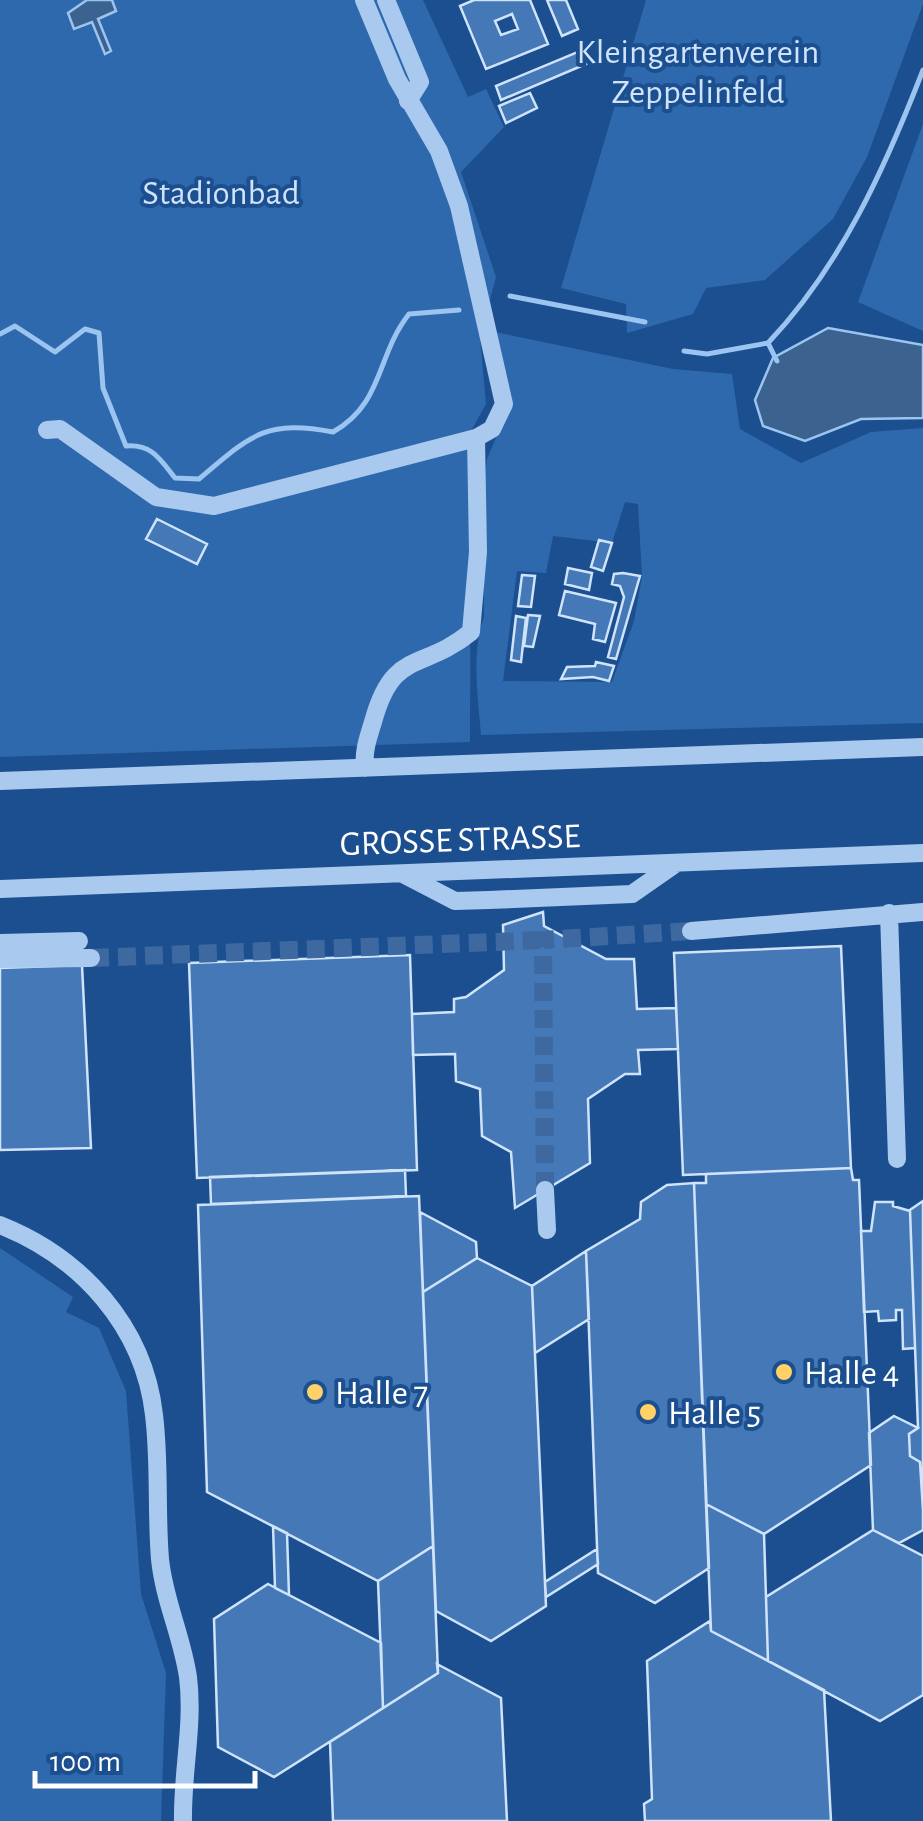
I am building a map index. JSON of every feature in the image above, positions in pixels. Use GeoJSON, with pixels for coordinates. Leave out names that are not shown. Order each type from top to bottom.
{"type":"FeatureCollection","features":[{"type":"Feature","properties":{"kind":"street"},"geometry":{"type":"LineString","coordinates":[[386,0],[420,82],[408,101]]}},
{"type":"Feature","properties":{"kind":"street"},"geometry":{"type":"LineString","coordinates":[[46,430],[60,428],[156,497],[214,506],[476,438],[492,429],[504,404],[458,206],[438,151],[408,101],[369,1]]}},
{"type":"Feature","properties":{"kind":"street"},"geometry":{"type":"LineString","coordinates":[[364,768],[363,756],[381,691],[397,669],[456,645],[471,632],[478,552],[476,438]]}},
{"type":"Feature","properties":{"kind":"street"},"geometry":{"type":"LineString","coordinates":[[0,781],[923,747]]}},
{"type":"Feature","properties":{"kind":"street","name":"GROSSE STRASSE"},"geometry":{"type":"LineString","coordinates":[[0,889],[923,853]]}},
{"type":"Feature","properties":{"kind":"street"},"geometry":{"type":"LineString","coordinates":[[402,874],[454,901],[632,894],[676,863]]}},
{"type":"Feature","properties":{"kind":"street"},"geometry":{"type":"LineString","coordinates":[[691,931],[923,912]]}},
{"type":"Feature","properties":{"kind":"street"},"geometry":{"type":"LineString","coordinates":[[889,913],[897,1159]]}},
{"type":"Feature","properties":{"kind":"street"},"geometry":{"type":"LineString","coordinates":[[0,943],[80,941]]}},
{"type":"Feature","properties":{"kind":"street"},"geometry":{"type":"LineString","coordinates":[[0,959],[90,958]]}},
{"type":"Feature","properties":{"kind":"street"},"geometry":{"type":"LineString","coordinates":[[545,1190],[546,1230]]}},
{"type":"Feature","properties":{"kind":"street"},"geometry":{"type":"LineString","coordinates":[[0,1225],[53,1250],[95,1287],[130,1335],[148,1386],[157,1440],[163,1581],[188,1682],[183,1821]]}},
{"type":"Feature","properties":{"kind":"green space","name":"Stadionbad"},"geometry":{"type":"Polygon","coordinates":[[[0,0],[423,0],[468,97],[486,89],[504,127],[461,172],[496,277],[480,338],[486,404],[471,431],[470,742],[0,757],[0,0]]]}},
{"type":"Feature","properties":{"kind":"green space","name":"Kleingartenverein Zeppelinfeld"},"geometry":{"type":"Polygon","coordinates":[[[646,0],[923,0],[923,4],[867,157],[833,219],[765,280],[706,288],[693,314],[627,333],[626,304],[561,288],[646,0]]]}},
{"type":"Feature","properties":{"kind":"green space"},"geometry":{"type":"Polygon","coordinates":[[[923,124],[923,331],[858,302],[923,124]]]}},
{"type":"Feature","properties":{"kind":"green space"},"geometry":{"type":"Polygon","coordinates":[[[495,332],[673,369],[732,374],[740,429],[801,463],[871,432],[923,428],[923,723],[481,735],[477,660],[484,617],[484,484],[487,459],[510,405],[495,332]],[[625,502],[612,543],[553,536],[546,573],[517,571],[503,681],[612,682],[634,621],[642,577],[638,504],[625,502]]]}},
{"type":"Feature","properties":{"kind":"green space"},"geometry":{"type":"Polygon","coordinates":[[[0,1248],[73,1297],[66,1312],[99,1328],[126,1391],[141,1594],[166,1673],[161,1821],[0,1821],[0,1248]]]}},
{"type":"Feature","properties":{"kind":"shaded area"},"geometry":{"type":"Polygon","coordinates":[[[87,0],[112,0],[116,11],[98,19],[111,51],[105,54],[92,22],[74,29],[68,13],[87,0]]]}},
{"type":"Feature","properties":{"kind":"shaded area"},"geometry":{"type":"Polygon","coordinates":[[[828,328],[923,345],[923,418],[861,419],[805,441],[763,426],[755,400],[773,358],[828,328]]]}},
{"type":"Feature","properties":{"kind":"building"},"geometry":{"type":"Polygon","coordinates":[[[474,0],[530,0],[548,44],[486,69],[460,6],[474,0]],[[512,14],[495,21],[501,35],[518,29],[512,14]]]}},
{"type":"Feature","properties":{"kind":"building"},"geometry":{"type":"Polygon","coordinates":[[[547,0],[566,0],[578,29],[562,36],[547,0]]]}},
{"type":"Feature","properties":{"kind":"building"},"geometry":{"type":"Polygon","coordinates":[[[580,51],[586,64],[501,100],[496,86],[580,51]]]}},
{"type":"Feature","properties":{"kind":"building"},"geometry":{"type":"Polygon","coordinates":[[[530,93],[537,108],[506,123],[499,106],[530,93]]]}},
{"type":"Feature","properties":{"kind":"building"},"geometry":{"type":"Polygon","coordinates":[[[157,519],[207,544],[197,564],[146,539],[157,519]]]}},
{"type":"Feature","properties":{"kind":"building"},"geometry":{"type":"Polygon","coordinates":[[[599,540],[612,543],[603,571],[591,567],[599,540]]]}},
{"type":"Feature","properties":{"kind":"building"},"geometry":{"type":"Polygon","coordinates":[[[568,568],[592,573],[589,590],[565,584],[568,568]]]}},
{"type":"Feature","properties":{"kind":"building"},"geometry":{"type":"Polygon","coordinates":[[[614,574],[640,576],[616,659],[608,657],[624,597],[620,586],[612,584],[614,574]]]}},
{"type":"Feature","properties":{"kind":"building"},"geometry":{"type":"Polygon","coordinates":[[[522,575],[535,576],[531,607],[518,606],[522,575]]]}},
{"type":"Feature","properties":{"kind":"building"},"geometry":{"type":"Polygon","coordinates":[[[565,591],[616,603],[605,642],[593,639],[595,624],[559,615],[565,591]]]}},
{"type":"Feature","properties":{"kind":"building"},"geometry":{"type":"Polygon","coordinates":[[[528,615],[540,616],[533,647],[524,646],[528,615]]]}},
{"type":"Feature","properties":{"kind":"building"},"geometry":{"type":"Polygon","coordinates":[[[516,616],[526,618],[521,662],[511,660],[516,616]]]}},
{"type":"Feature","properties":{"kind":"building"},"geometry":{"type":"Polygon","coordinates":[[[596,662],[614,666],[609,681],[593,677],[561,679],[567,667],[595,666],[596,662]]]}},
{"type":"Feature","properties":{"kind":"building"},"geometry":{"type":"Polygon","coordinates":[[[543,912],[544,926],[606,959],[634,959],[637,1009],[676,1008],[678,1049],[638,1050],[640,1074],[625,1074],[588,1099],[590,1163],[515,1208],[511,1152],[482,1136],[480,1089],[456,1081],[455,1054],[413,1055],[412,1014],[454,1012],[454,999],[466,997],[504,970],[503,925],[543,912]]]}},
{"type":"Feature","properties":{"kind":"building"},"geometry":{"type":"Polygon","coordinates":[[[841,946],[851,1168],[683,1175],[674,953],[841,946]]]}},
{"type":"Feature","properties":{"kind":"building"},"geometry":{"type":"Polygon","coordinates":[[[410,955],[417,1170],[197,1178],[189,963],[410,955]]]}},
{"type":"Feature","properties":{"kind":"building"},"geometry":{"type":"Polygon","coordinates":[[[82,965],[91,1148],[0,1150],[0,968],[82,965]]]}},
{"type":"Feature","properties":{"kind":"building","name":"Halle 4"},"geometry":{"type":"Polygon","coordinates":[[[851,1168],[853,1180],[859,1180],[871,1465],[764,1534],[706,1504],[694,1183],[706,1183],[706,1174],[851,1168]]]}},
{"type":"Feature","properties":{"kind":"building"},"geometry":{"type":"Polygon","coordinates":[[[405,1170],[406,1196],[211,1204],[210,1177],[405,1170]]]}},
{"type":"Feature","properties":{"kind":"building","name":"Halle 5"},"geometry":{"type":"Polygon","coordinates":[[[694,1183],[709,1568],[655,1603],[598,1573],[586,1251],[640,1219],[641,1202],[667,1185],[694,1183]]]}},
{"type":"Feature","properties":{"kind":"building","name":"Halle 7"},"geometry":{"type":"Polygon","coordinates":[[[419,1196],[433,1546],[378,1581],[207,1492],[198,1205],[419,1196]]]}},
{"type":"Feature","properties":{"kind":"building"},"geometry":{"type":"Polygon","coordinates":[[[923,1201],[923,1498],[920,1462],[910,1456],[909,1434],[918,1428],[910,1210],[923,1201]]]}},
{"type":"Feature","properties":{"kind":"building"},"geometry":{"type":"Polygon","coordinates":[[[875,1202],[893,1202],[893,1206],[910,1211],[915,1348],[903,1349],[902,1310],[896,1310],[896,1320],[879,1321],[878,1311],[864,1312],[861,1231],[871,1231],[875,1202]]]}},
{"type":"Feature","properties":{"kind":"building"},"geometry":{"type":"Polygon","coordinates":[[[420,1212],[476,1242],[477,1258],[423,1292],[420,1212]]]}},
{"type":"Feature","properties":{"kind":"building"},"geometry":{"type":"Polygon","coordinates":[[[586,1251],[589,1319],[535,1353],[532,1286],[586,1251]]]}},
{"type":"Feature","properties":{"kind":"building"},"geometry":{"type":"Polygon","coordinates":[[[477,1258],[532,1286],[546,1606],[491,1641],[436,1611],[423,1292],[477,1258]]]}},
{"type":"Feature","properties":{"kind":"building"},"geometry":{"type":"Polygon","coordinates":[[[894,1416],[918,1428],[909,1434],[910,1456],[920,1462],[923,1511],[923,1530],[899,1543],[873,1530],[869,1433],[894,1416]]]}},
{"type":"Feature","properties":{"kind":"building"},"geometry":{"type":"Polygon","coordinates":[[[706,1504],[764,1534],[768,1661],[711,1631],[706,1504]]]}},
{"type":"Feature","properties":{"kind":"building"},"geometry":{"type":"Polygon","coordinates":[[[273,1526],[287,1533],[289,1595],[275,1588],[273,1526]]]}},
{"type":"Feature","properties":{"kind":"building"},"geometry":{"type":"Polygon","coordinates":[[[873,1530],[923,1556],[923,1695],[880,1721],[768,1661],[766,1597],[873,1530]]]}},
{"type":"Feature","properties":{"kind":"building"},"geometry":{"type":"Polygon","coordinates":[[[433,1546],[438,1673],[383,1708],[378,1581],[433,1546]]]}},
{"type":"Feature","properties":{"kind":"building"},"geometry":{"type":"Polygon","coordinates":[[[597,1549],[598,1564],[546,1597],[545,1582],[597,1549]]]}},
{"type":"Feature","properties":{"kind":"building"},"geometry":{"type":"Polygon","coordinates":[[[268,1584],[381,1643],[383,1708],[274,1777],[218,1747],[214,1619],[268,1584]]]}},
{"type":"Feature","properties":{"kind":"building"},"geometry":{"type":"Polygon","coordinates":[[[710,1621],[711,1631],[824,1690],[831,1821],[645,1821],[644,1804],[652,1799],[647,1661],[710,1621]]]}},
{"type":"Feature","properties":{"kind":"building"},"geometry":{"type":"Polygon","coordinates":[[[437,1664],[501,1698],[507,1821],[333,1821],[330,1742],[438,1673],[437,1664]]]}},
{"type":"Feature","properties":{"kind":"waterway"},"geometry":{"type":"LineString","coordinates":[[768,343],[818,282],[859,214],[923,70]]}},
{"type":"Feature","properties":{"kind":"waterway"},"geometry":{"type":"LineString","coordinates":[[510,296],[645,322]]}},
{"type":"Feature","properties":{"kind":"waterway"},"geometry":{"type":"LineString","coordinates":[[0,334],[15,326],[55,352],[85,329],[99,333],[103,388],[126,446],[149,450],[175,478],[199,479],[260,434],[291,428],[333,432],[362,407],[409,314],[459,310]]}},
{"type":"Feature","properties":{"kind":"waterway"},"geometry":{"type":"LineString","coordinates":[[684,351],[707,354],[768,343],[777,361]]}},
{"type":"Feature","properties":{"kind":"tunnel"},"geometry":{"type":"LineString","coordinates":[[545,1190],[543,940],[691,931]]}},
{"type":"Feature","properties":{"kind":"tunnel"},"geometry":{"type":"LineString","coordinates":[[91,958],[543,940]]}},
{"type":"Feature","properties":{"kind":"place","name":"Halle 4"},"geometry":{"type":"Point","coordinates":[784,1372]}},
{"type":"Feature","properties":{"kind":"place","name":"Halle 7"},"geometry":{"type":"Point","coordinates":[315,1392]}},
{"type":"Feature","properties":{"kind":"place","name":"Halle 5"},"geometry":{"type":"Point","coordinates":[648,1412]}}]}
